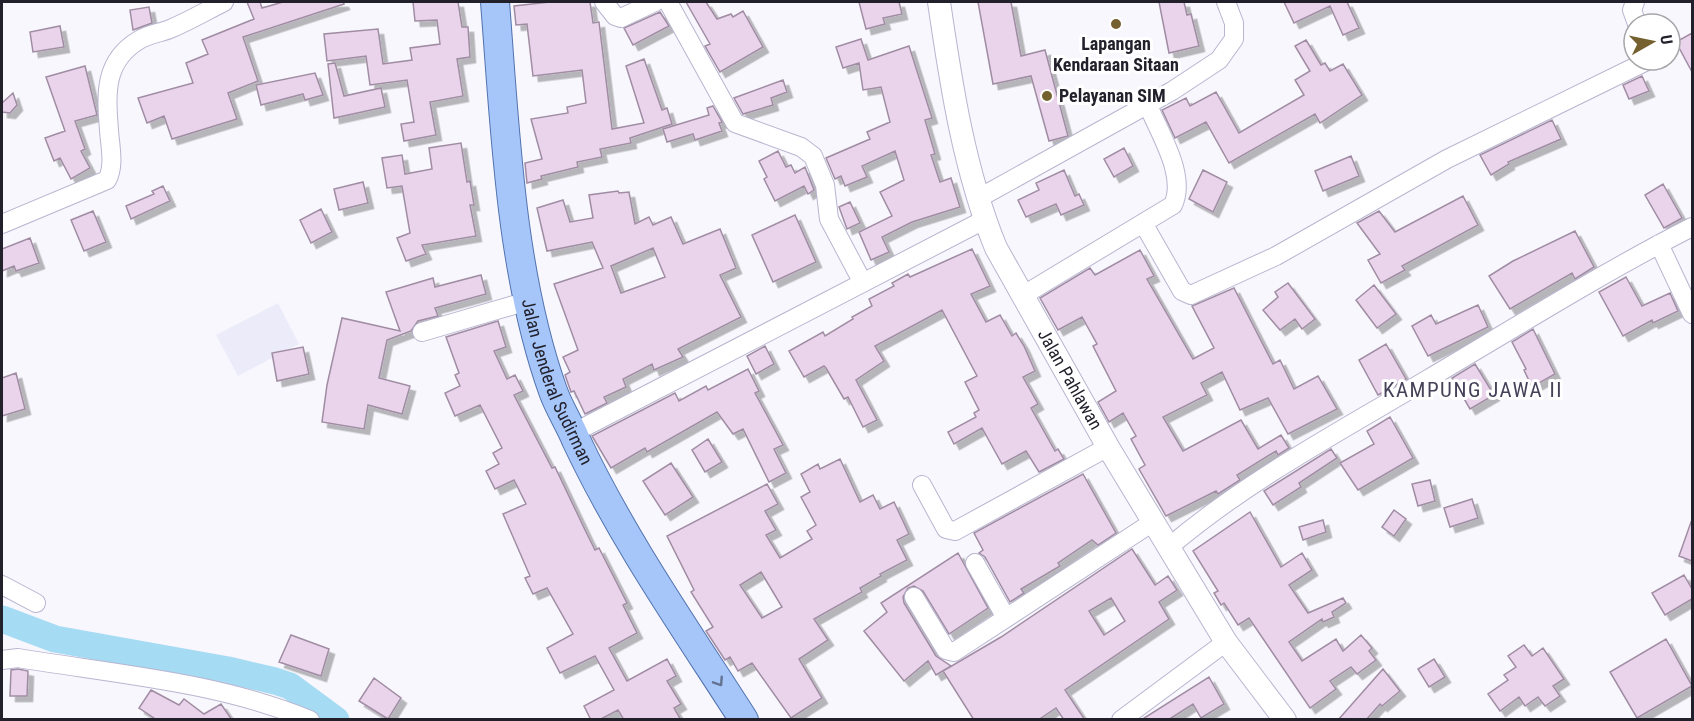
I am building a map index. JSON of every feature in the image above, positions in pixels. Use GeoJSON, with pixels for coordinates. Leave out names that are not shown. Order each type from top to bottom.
{"type":"FeatureCollection","features":[{"type":"Feature","properties":{"kind":"main road","name":"Jalan Jenderal Sudirman"},"geometry":{"type":"LineString","coordinates":[[496,2],[493,79],[496,209],[514,305],[538,398],[578,484],[744,720]]}},
{"type":"Feature","properties":{"kind":"main road","name":"Jalan Jenderal Sudirman"},"geometry":{"type":"LineString","coordinates":[[493,79],[529,301],[553,393],[641,575],[720,720]]}},
{"type":"Feature","properties":{"kind":"street"},"geometry":{"type":"LineString","coordinates":[[2,224],[106,180],[111,173],[109,78],[115,62],[122,52],[141,38],[171,29],[224,2]]}},
{"type":"Feature","properties":{"kind":"street"},"geometry":{"type":"LineString","coordinates":[[604,2],[615,16],[621,18],[655,2]]}},
{"type":"Feature","properties":{"kind":"street"},"geometry":{"type":"LineString","coordinates":[[668,2],[735,123],[801,147],[813,156],[825,185],[829,219],[863,283]]}},
{"type":"Feature","properties":{"kind":"street","name":"Jalan Pahlawan"},"geometry":{"type":"LineString","coordinates":[[939,2],[951,83],[984,220],[996,248],[1108,447],[1226,642],[1285,720]]}},
{"type":"Feature","properties":{"kind":"street"},"geometry":{"type":"LineString","coordinates":[[979,198],[1148,105],[1210,67],[1227,52],[1234,39],[1235,31],[1226,2]]}},
{"type":"Feature","properties":{"kind":"street"},"geometry":{"type":"LineString","coordinates":[[1143,223],[1182,291],[1191,295],[1276,256],[1447,159],[1625,72]]}},
{"type":"Feature","properties":{"kind":"street"},"geometry":{"type":"LineString","coordinates":[[1022,296],[1173,205],[1177,195],[1176,174],[1148,105]]}},
{"type":"Feature","properties":{"kind":"street"},"geometry":{"type":"LineString","coordinates":[[573,433],[984,220]]}},
{"type":"Feature","properties":{"kind":"street"},"geometry":{"type":"LineString","coordinates":[[1169,547],[1202,519],[1270,471],[1659,244],[1692,227]]}},
{"type":"Feature","properties":{"kind":"street"},"geometry":{"type":"LineString","coordinates":[[1659,244],[1692,314]]}},
{"type":"Feature","properties":{"kind":"street"},"geometry":{"type":"LineString","coordinates":[[422,332],[514,305]]}},
{"type":"Feature","properties":{"kind":"street"},"geometry":{"type":"LineString","coordinates":[[922,484],[946,528],[955,531],[1108,447]]}},
{"type":"Feature","properties":{"kind":"street"},"geometry":{"type":"LineString","coordinates":[[915,597],[949,652],[958,650],[1005,616],[1153,522]]}},
{"type":"Feature","properties":{"kind":"street"},"geometry":{"type":"LineString","coordinates":[[975,563],[1005,616]]}},
{"type":"Feature","properties":{"kind":"street"},"geometry":{"type":"LineString","coordinates":[[2,585],[36,603]]}},
{"type":"Feature","properties":{"kind":"street"},"geometry":{"type":"LineString","coordinates":[[1121,720],[1226,642]]}},
{"type":"Feature","properties":{"kind":"street"},"geometry":{"type":"LineString","coordinates":[[2,660],[18,658],[221,692],[284,708],[310,720]]}},
{"type":"Feature","properties":{"kind":"shaded area"},"geometry":{"type":"Polygon","coordinates":[[[278,303],[299,344],[238,376],[216,335],[278,303]]]}},
{"type":"Feature","properties":{"kind":"building"},"geometry":{"type":"Polygon","coordinates":[[[247,2],[260,2],[262,8],[283,2],[343,2],[344,4],[243,37],[258,81],[228,93],[237,119],[172,139],[164,116],[147,123],[138,98],[193,83],[186,63],[208,54],[202,40],[254,19],[247,2]]]}},
{"type":"Feature","properties":{"kind":"building"},"geometry":{"type":"Polygon","coordinates":[[[413,2],[458,2],[462,27],[468,27],[470,57],[457,59],[463,96],[430,102],[436,135],[404,141],[401,124],[414,122],[407,80],[370,85],[366,56],[327,61],[324,34],[378,29],[383,64],[412,60],[410,48],[440,44],[437,20],[415,21],[413,2]]]}},
{"type":"Feature","properties":{"kind":"building"},"geometry":{"type":"Polygon","coordinates":[[[550,2],[590,2],[593,23],[599,22],[612,129],[644,123],[626,66],[644,59],[662,110],[667,108],[672,124],[630,138],[631,143],[600,149],[602,157],[577,162],[578,167],[541,176],[542,179],[527,183],[525,163],[542,159],[531,119],[568,113],[567,107],[586,103],[582,70],[533,76],[527,24],[516,25],[514,6],[550,2]]]}},
{"type":"Feature","properties":{"kind":"building"},"geometry":{"type":"Polygon","coordinates":[[[686,2],[706,2],[717,19],[731,14],[733,17],[743,11],[763,47],[720,72],[705,46],[710,44],[686,2]]]}},
{"type":"Feature","properties":{"kind":"building"},"geometry":{"type":"Polygon","coordinates":[[[859,2],[899,2],[902,14],[883,18],[885,24],[866,29],[859,2]]]}},
{"type":"Feature","properties":{"kind":"building"},"geometry":{"type":"Polygon","coordinates":[[[978,2],[1011,2],[1021,56],[1045,50],[1068,136],[1049,141],[1031,76],[993,84],[978,2]]]}},
{"type":"Feature","properties":{"kind":"building"},"geometry":{"type":"Polygon","coordinates":[[[1159,2],[1184,2],[1187,15],[1191,14],[1199,46],[1169,53],[1159,2]]]}},
{"type":"Feature","properties":{"kind":"building"},"geometry":{"type":"Polygon","coordinates":[[[1284,2],[1347,2],[1359,28],[1343,35],[1330,6],[1294,23],[1284,2]]]}},
{"type":"Feature","properties":{"kind":"building"},"geometry":{"type":"Polygon","coordinates":[[[149,7],[152,23],[133,30],[130,10],[149,7]]]}},
{"type":"Feature","properties":{"kind":"building"},"geometry":{"type":"Polygon","coordinates":[[[660,12],[669,26],[633,45],[624,28],[660,12]]]}},
{"type":"Feature","properties":{"kind":"building"},"geometry":{"type":"Polygon","coordinates":[[[60,26],[64,47],[33,52],[30,32],[60,26]]]}},
{"type":"Feature","properties":{"kind":"building"},"geometry":{"type":"Polygon","coordinates":[[[1692,33],[1692,72],[1682,53],[1682,39],[1692,33]]]}},
{"type":"Feature","properties":{"kind":"building"},"geometry":{"type":"Polygon","coordinates":[[[861,39],[868,60],[909,46],[932,118],[925,120],[935,154],[931,155],[940,182],[951,178],[960,207],[912,222],[882,237],[889,252],[871,260],[859,232],[892,216],[880,192],[904,180],[895,151],[862,166],[867,177],[845,186],[841,176],[835,179],[826,158],[870,139],[867,132],[890,122],[881,87],[863,90],[859,63],[843,68],[836,47],[861,39]]]}},
{"type":"Feature","properties":{"kind":"building"},"geometry":{"type":"Polygon","coordinates":[[[1306,40],[1321,65],[1325,63],[1330,71],[1343,64],[1362,95],[1320,123],[1315,114],[1229,163],[1206,122],[1175,138],[1162,110],[1186,98],[1190,106],[1216,92],[1239,133],[1304,95],[1295,80],[1310,71],[1295,46],[1306,40]]]}},
{"type":"Feature","properties":{"kind":"building"},"geometry":{"type":"Polygon","coordinates":[[[335,63],[344,96],[381,88],[385,107],[334,118],[328,64],[335,63]]]}},
{"type":"Feature","properties":{"kind":"building"},"geometry":{"type":"Polygon","coordinates":[[[85,66],[97,115],[75,121],[85,149],[81,151],[90,168],[71,179],[60,158],[54,161],[45,138],[65,131],[46,77],[85,66]]]}},
{"type":"Feature","properties":{"kind":"building"},"geometry":{"type":"Polygon","coordinates":[[[315,73],[323,95],[305,100],[303,94],[261,105],[256,85],[315,73]]]}},
{"type":"Feature","properties":{"kind":"building"},"geometry":{"type":"Polygon","coordinates":[[[1642,76],[1649,91],[1629,99],[1623,85],[1642,76]]]}},
{"type":"Feature","properties":{"kind":"building"},"geometry":{"type":"Polygon","coordinates":[[[783,80],[787,92],[771,98],[773,105],[743,114],[734,98],[783,80]]]}},
{"type":"Feature","properties":{"kind":"building"},"geometry":{"type":"Polygon","coordinates":[[[13,93],[17,105],[10,113],[2,112],[2,103],[13,93]]]}},
{"type":"Feature","properties":{"kind":"building"},"geometry":{"type":"Polygon","coordinates":[[[713,106],[722,122],[719,123],[722,131],[695,140],[693,134],[667,142],[663,129],[709,115],[707,108],[713,106]]]}},
{"type":"Feature","properties":{"kind":"building"},"geometry":{"type":"Polygon","coordinates":[[[1552,120],[1561,139],[1508,162],[1509,164],[1491,175],[1480,155],[1552,120]]]}},
{"type":"Feature","properties":{"kind":"building"},"geometry":{"type":"Polygon","coordinates":[[[461,143],[467,182],[470,181],[474,205],[470,205],[476,236],[422,245],[426,254],[406,261],[397,238],[410,233],[402,186],[387,188],[382,158],[402,155],[405,174],[432,169],[429,148],[461,143]]]}},
{"type":"Feature","properties":{"kind":"building"},"geometry":{"type":"Polygon","coordinates":[[[1124,148],[1133,166],[1114,177],[1104,159],[1124,148]]]}},
{"type":"Feature","properties":{"kind":"building"},"geometry":{"type":"Polygon","coordinates":[[[778,151],[786,167],[791,165],[795,173],[805,167],[814,190],[808,194],[804,186],[775,201],[764,179],[767,177],[759,161],[778,151]]]}},
{"type":"Feature","properties":{"kind":"building"},"geometry":{"type":"Polygon","coordinates":[[[1351,156],[1359,176],[1323,191],[1315,171],[1351,156]]]}},
{"type":"Feature","properties":{"kind":"building"},"geometry":{"type":"Polygon","coordinates":[[[1064,170],[1075,196],[1079,194],[1084,205],[1061,215],[1056,204],[1026,217],[1018,200],[1039,190],[1036,183],[1064,170]]]}},
{"type":"Feature","properties":{"kind":"building"},"geometry":{"type":"Polygon","coordinates":[[[1203,170],[1227,182],[1213,212],[1189,199],[1203,170]]]}},
{"type":"Feature","properties":{"kind":"building"},"geometry":{"type":"Polygon","coordinates":[[[363,182],[368,203],[339,210],[334,189],[363,182]]]}},
{"type":"Feature","properties":{"kind":"building"},"geometry":{"type":"Polygon","coordinates":[[[1663,184],[1682,218],[1664,228],[1645,195],[1663,184]]]}},
{"type":"Feature","properties":{"kind":"building"},"geometry":{"type":"Polygon","coordinates":[[[163,186],[170,201],[131,219],[126,206],[154,194],[152,191],[163,186]]]}},
{"type":"Feature","properties":{"kind":"building"},"geometry":{"type":"Polygon","coordinates":[[[618,191],[619,193],[629,192],[635,224],[649,217],[653,225],[671,217],[683,244],[720,229],[736,268],[720,275],[741,317],[678,349],[683,357],[654,370],[652,364],[623,379],[626,387],[604,397],[607,403],[585,414],[574,391],[571,392],[565,375],[570,372],[563,357],[578,350],[554,284],[603,268],[592,242],[547,251],[537,208],[563,200],[570,222],[593,218],[589,195],[618,191]],[[653,248],[611,266],[621,293],[665,277],[653,248]]]}},
{"type":"Feature","properties":{"kind":"building"},"geometry":{"type":"Polygon","coordinates":[[[1463,196],[1478,225],[1402,266],[1405,270],[1381,283],[1368,260],[1380,254],[1357,223],[1379,211],[1395,232],[1463,196]]]}},
{"type":"Feature","properties":{"kind":"building"},"geometry":{"type":"Polygon","coordinates":[[[850,202],[860,223],[847,229],[839,207],[850,202]]]}},
{"type":"Feature","properties":{"kind":"building"},"geometry":{"type":"Polygon","coordinates":[[[321,209],[332,232],[311,243],[300,220],[321,209]]]}},
{"type":"Feature","properties":{"kind":"building"},"geometry":{"type":"Polygon","coordinates":[[[93,211],[106,242],[84,251],[71,220],[93,211]]]}},
{"type":"Feature","properties":{"kind":"building"},"geometry":{"type":"Polygon","coordinates":[[[795,215],[816,262],[773,282],[752,235],[795,215]]]}},
{"type":"Feature","properties":{"kind":"building"},"geometry":{"type":"Polygon","coordinates":[[[1575,231],[1594,267],[1575,279],[1572,273],[1510,309],[1489,276],[1513,261],[1575,231]]]}},
{"type":"Feature","properties":{"kind":"building"},"geometry":{"type":"Polygon","coordinates":[[[30,238],[39,263],[16,271],[14,266],[2,271],[2,249],[30,238]]]}},
{"type":"Feature","properties":{"kind":"building"},"geometry":{"type":"Polygon","coordinates":[[[972,249],[990,286],[971,294],[986,322],[1000,315],[1012,336],[1016,333],[1024,346],[1035,371],[1023,377],[1038,404],[1031,408],[1055,451],[1058,449],[1064,459],[1039,472],[1026,451],[1002,464],[982,428],[954,444],[948,432],[976,417],[974,413],[979,410],[965,382],[977,376],[942,310],[875,346],[884,361],[856,380],[877,420],[863,427],[848,397],[844,399],[826,368],[824,366],[804,377],[789,351],[823,332],[825,336],[853,319],[852,317],[872,306],[869,299],[894,286],[892,283],[908,274],[910,277],[972,249]]]}},
{"type":"Feature","properties":{"kind":"building"},"geometry":{"type":"Polygon","coordinates":[[[1140,250],[1154,276],[1147,279],[1193,359],[1214,348],[1192,306],[1234,288],[1273,364],[1280,360],[1294,389],[1318,376],[1337,409],[1288,434],[1268,398],[1240,410],[1222,372],[1201,383],[1207,395],[1163,417],[1183,451],[1241,420],[1258,449],[1281,435],[1289,448],[1278,455],[1276,451],[1237,475],[1240,480],[1218,494],[1216,491],[1166,516],[1139,469],[1145,465],[1131,439],[1136,436],[1123,413],[1109,422],[1098,402],[1116,391],[1093,346],[1097,344],[1082,317],[1058,330],[1040,298],[1090,268],[1095,275],[1140,250]]]}},
{"type":"Feature","properties":{"kind":"building"},"geometry":{"type":"Polygon","coordinates":[[[481,275],[486,294],[435,308],[438,316],[418,321],[411,331],[387,340],[379,378],[410,386],[402,414],[368,405],[364,429],[322,422],[327,385],[342,318],[400,331],[386,292],[433,278],[435,287],[481,275]]]}},
{"type":"Feature","properties":{"kind":"building"},"geometry":{"type":"Polygon","coordinates":[[[1626,277],[1642,306],[1670,293],[1678,311],[1653,323],[1652,320],[1623,336],[1599,292],[1626,277]]]}},
{"type":"Feature","properties":{"kind":"building"},"geometry":{"type":"Polygon","coordinates":[[[1288,283],[1315,319],[1302,329],[1295,319],[1280,330],[1263,310],[1278,297],[1275,292],[1288,283]]]}},
{"type":"Feature","properties":{"kind":"building"},"geometry":{"type":"Polygon","coordinates":[[[1374,285],[1396,314],[1377,328],[1356,300],[1374,285]]]}},
{"type":"Feature","properties":{"kind":"building"},"geometry":{"type":"Polygon","coordinates":[[[1478,305],[1488,327],[1428,356],[1412,326],[1431,315],[1436,324],[1478,305]]]}},
{"type":"Feature","properties":{"kind":"building"},"geometry":{"type":"Polygon","coordinates":[[[498,321],[506,347],[494,351],[507,379],[515,375],[523,391],[514,395],[552,468],[555,467],[595,550],[599,548],[627,603],[623,605],[637,633],[609,648],[627,681],[667,659],[676,676],[667,681],[681,704],[674,708],[681,720],[624,720],[618,710],[599,720],[591,720],[584,706],[614,690],[595,656],[560,673],[547,648],[573,634],[547,588],[533,594],[525,578],[530,576],[503,514],[526,504],[514,480],[495,489],[486,471],[499,464],[493,453],[502,448],[480,405],[455,416],[445,393],[460,386],[455,375],[459,373],[446,337],[498,321]]]}},
{"type":"Feature","properties":{"kind":"building"},"geometry":{"type":"Polygon","coordinates":[[[1533,329],[1555,374],[1532,387],[1524,370],[1526,369],[1512,342],[1533,329]]]}},
{"type":"Feature","properties":{"kind":"building"},"geometry":{"type":"Polygon","coordinates":[[[1386,344],[1406,379],[1378,395],[1359,360],[1386,344]]]}},
{"type":"Feature","properties":{"kind":"building"},"geometry":{"type":"Polygon","coordinates":[[[765,346],[774,364],[756,374],[747,356],[765,346]]]}},
{"type":"Feature","properties":{"kind":"building"},"geometry":{"type":"Polygon","coordinates":[[[303,347],[309,374],[277,381],[272,353],[303,347]]]}},
{"type":"Feature","properties":{"kind":"building"},"geometry":{"type":"Polygon","coordinates":[[[1475,364],[1494,395],[1470,409],[1452,378],[1475,364]]]}},
{"type":"Feature","properties":{"kind":"building"},"geometry":{"type":"Polygon","coordinates":[[[748,369],[759,391],[755,393],[783,445],[774,449],[786,473],[769,482],[743,429],[733,434],[717,412],[647,452],[645,448],[611,468],[592,436],[675,393],[679,401],[706,386],[708,390],[748,369]]]}},
{"type":"Feature","properties":{"kind":"building"},"geometry":{"type":"Polygon","coordinates":[[[16,373],[25,409],[2,416],[2,378],[16,373]]]}},
{"type":"Feature","properties":{"kind":"building"},"geometry":{"type":"Polygon","coordinates":[[[1390,417],[1413,458],[1358,490],[1340,463],[1374,444],[1367,431],[1390,417]]]}},
{"type":"Feature","properties":{"kind":"building"},"geometry":{"type":"Polygon","coordinates":[[[708,439],[722,462],[705,472],[692,450],[708,439]]]}},
{"type":"Feature","properties":{"kind":"building"},"geometry":{"type":"Polygon","coordinates":[[[1331,449],[1337,458],[1299,483],[1301,487],[1273,505],[1264,491],[1331,449]]]}},
{"type":"Feature","properties":{"kind":"building"},"geometry":{"type":"Polygon","coordinates":[[[840,459],[860,502],[873,495],[880,509],[894,502],[909,534],[897,540],[907,560],[860,588],[862,592],[814,619],[828,640],[799,659],[822,698],[791,718],[752,663],[738,671],[730,657],[725,660],[706,631],[713,627],[691,592],[694,590],[667,536],[767,484],[778,504],[765,511],[776,530],[766,535],[780,558],[812,539],[807,531],[816,525],[801,497],[810,492],[801,474],[818,464],[820,469],[840,459]],[[761,572],[740,585],[762,618],[782,607],[761,572]]]}},
{"type":"Feature","properties":{"kind":"building"},"geometry":{"type":"Polygon","coordinates":[[[671,463],[693,497],[665,515],[643,481],[671,463]]]}},
{"type":"Feature","properties":{"kind":"building"},"geometry":{"type":"Polygon","coordinates":[[[1083,474],[1116,533],[1098,545],[1092,540],[1058,563],[1060,566],[1021,589],[1024,593],[1010,602],[985,557],[979,553],[983,550],[974,533],[1083,474]]]}},
{"type":"Feature","properties":{"kind":"building"},"geometry":{"type":"Polygon","coordinates":[[[1430,480],[1435,501],[1418,506],[1412,484],[1430,480]]]}},
{"type":"Feature","properties":{"kind":"building"},"geometry":{"type":"Polygon","coordinates":[[[1472,499],[1478,518],[1450,527],[1444,508],[1472,499]]]}},
{"type":"Feature","properties":{"kind":"building"},"geometry":{"type":"Polygon","coordinates":[[[1394,510],[1406,519],[1394,536],[1382,527],[1394,510]]]}},
{"type":"Feature","properties":{"kind":"building"},"geometry":{"type":"Polygon","coordinates":[[[1250,512],[1281,567],[1302,553],[1312,570],[1289,585],[1308,613],[1343,598],[1346,603],[1332,612],[1334,617],[1323,622],[1322,619],[1289,642],[1302,661],[1336,639],[1343,651],[1361,635],[1372,648],[1369,651],[1376,660],[1357,674],[1351,667],[1330,681],[1336,689],[1310,708],[1249,618],[1238,625],[1224,603],[1221,605],[1214,593],[1218,591],[1193,551],[1250,512]]]}},
{"type":"Feature","properties":{"kind":"building"},"geometry":{"type":"Polygon","coordinates":[[[1323,520],[1326,532],[1303,540],[1299,527],[1323,520]]]}},
{"type":"Feature","properties":{"kind":"building"},"geometry":{"type":"Polygon","coordinates":[[[1692,523],[1692,561],[1679,556],[1692,523]]]}},
{"type":"Feature","properties":{"kind":"building"},"geometry":{"type":"Polygon","coordinates":[[[1132,549],[1155,585],[1168,576],[1177,590],[1159,602],[1169,619],[1065,690],[1085,720],[1064,720],[1056,708],[1038,720],[974,720],[943,671],[1001,637],[1132,549]],[[1111,598],[1089,611],[1104,635],[1125,621],[1111,598]]]}},
{"type":"Feature","properties":{"kind":"building"},"geometry":{"type":"Polygon","coordinates":[[[958,553],[988,608],[949,634],[923,591],[914,586],[908,588],[903,597],[904,603],[936,656],[951,666],[936,675],[928,661],[904,681],[864,631],[887,612],[881,603],[958,553]]]}},
{"type":"Feature","properties":{"kind":"building"},"geometry":{"type":"Polygon","coordinates":[[[1684,575],[1692,589],[1692,599],[1665,615],[1652,593],[1684,575]]]}},
{"type":"Feature","properties":{"kind":"building"},"geometry":{"type":"Polygon","coordinates":[[[291,635],[329,649],[321,676],[279,662],[291,635]]]}},
{"type":"Feature","properties":{"kind":"building"},"geometry":{"type":"Polygon","coordinates":[[[1666,639],[1692,686],[1637,718],[1610,672],[1666,639]]]}},
{"type":"Feature","properties":{"kind":"building"},"geometry":{"type":"Polygon","coordinates":[[[1524,645],[1532,656],[1543,648],[1564,679],[1553,686],[1560,696],[1545,706],[1538,697],[1525,706],[1519,697],[1500,711],[1488,694],[1508,680],[1504,675],[1516,667],[1508,656],[1524,645]]]}},
{"type":"Feature","properties":{"kind":"building"},"geometry":{"type":"Polygon","coordinates":[[[1434,659],[1445,677],[1429,687],[1418,669],[1434,659]]]}},
{"type":"Feature","properties":{"kind":"building"},"geometry":{"type":"Polygon","coordinates":[[[1383,669],[1400,691],[1382,706],[1380,704],[1366,720],[1338,720],[1383,669]]]}},
{"type":"Feature","properties":{"kind":"building"},"geometry":{"type":"Polygon","coordinates":[[[11,670],[28,671],[27,696],[10,696],[11,670]]]}},
{"type":"Feature","properties":{"kind":"building"},"geometry":{"type":"Polygon","coordinates":[[[1209,677],[1224,704],[1201,718],[1193,704],[1168,720],[1141,720],[1209,677]]]}},
{"type":"Feature","properties":{"kind":"building"},"geometry":{"type":"Polygon","coordinates":[[[374,678],[401,698],[388,719],[359,701],[374,678]]]}},
{"type":"Feature","properties":{"kind":"building"},"geometry":{"type":"Polygon","coordinates":[[[151,690],[179,705],[184,699],[204,714],[221,704],[232,720],[157,720],[139,708],[151,690]]]}},
{"type":"Feature","properties":{"kind":"waterway"},"geometry":{"type":"LineString","coordinates":[[2,619],[55,639],[228,670],[275,681],[290,686],[336,720]]}},
{"type":"Feature","properties":{"kind":"place","name":"Lapangan Kendaraan Sitaan"},"geometry":{"type":"Point","coordinates":[1116,24]}},
{"type":"Feature","properties":{"kind":"place","name":"Pelayanan SIM"},"geometry":{"type":"Point","coordinates":[1047,96]}},
{"type":"Feature","properties":{"kind":"district","name":"KAMPUNG JAWA II"},"geometry":{"type":"Point","coordinates":[1473,390]}}]}
